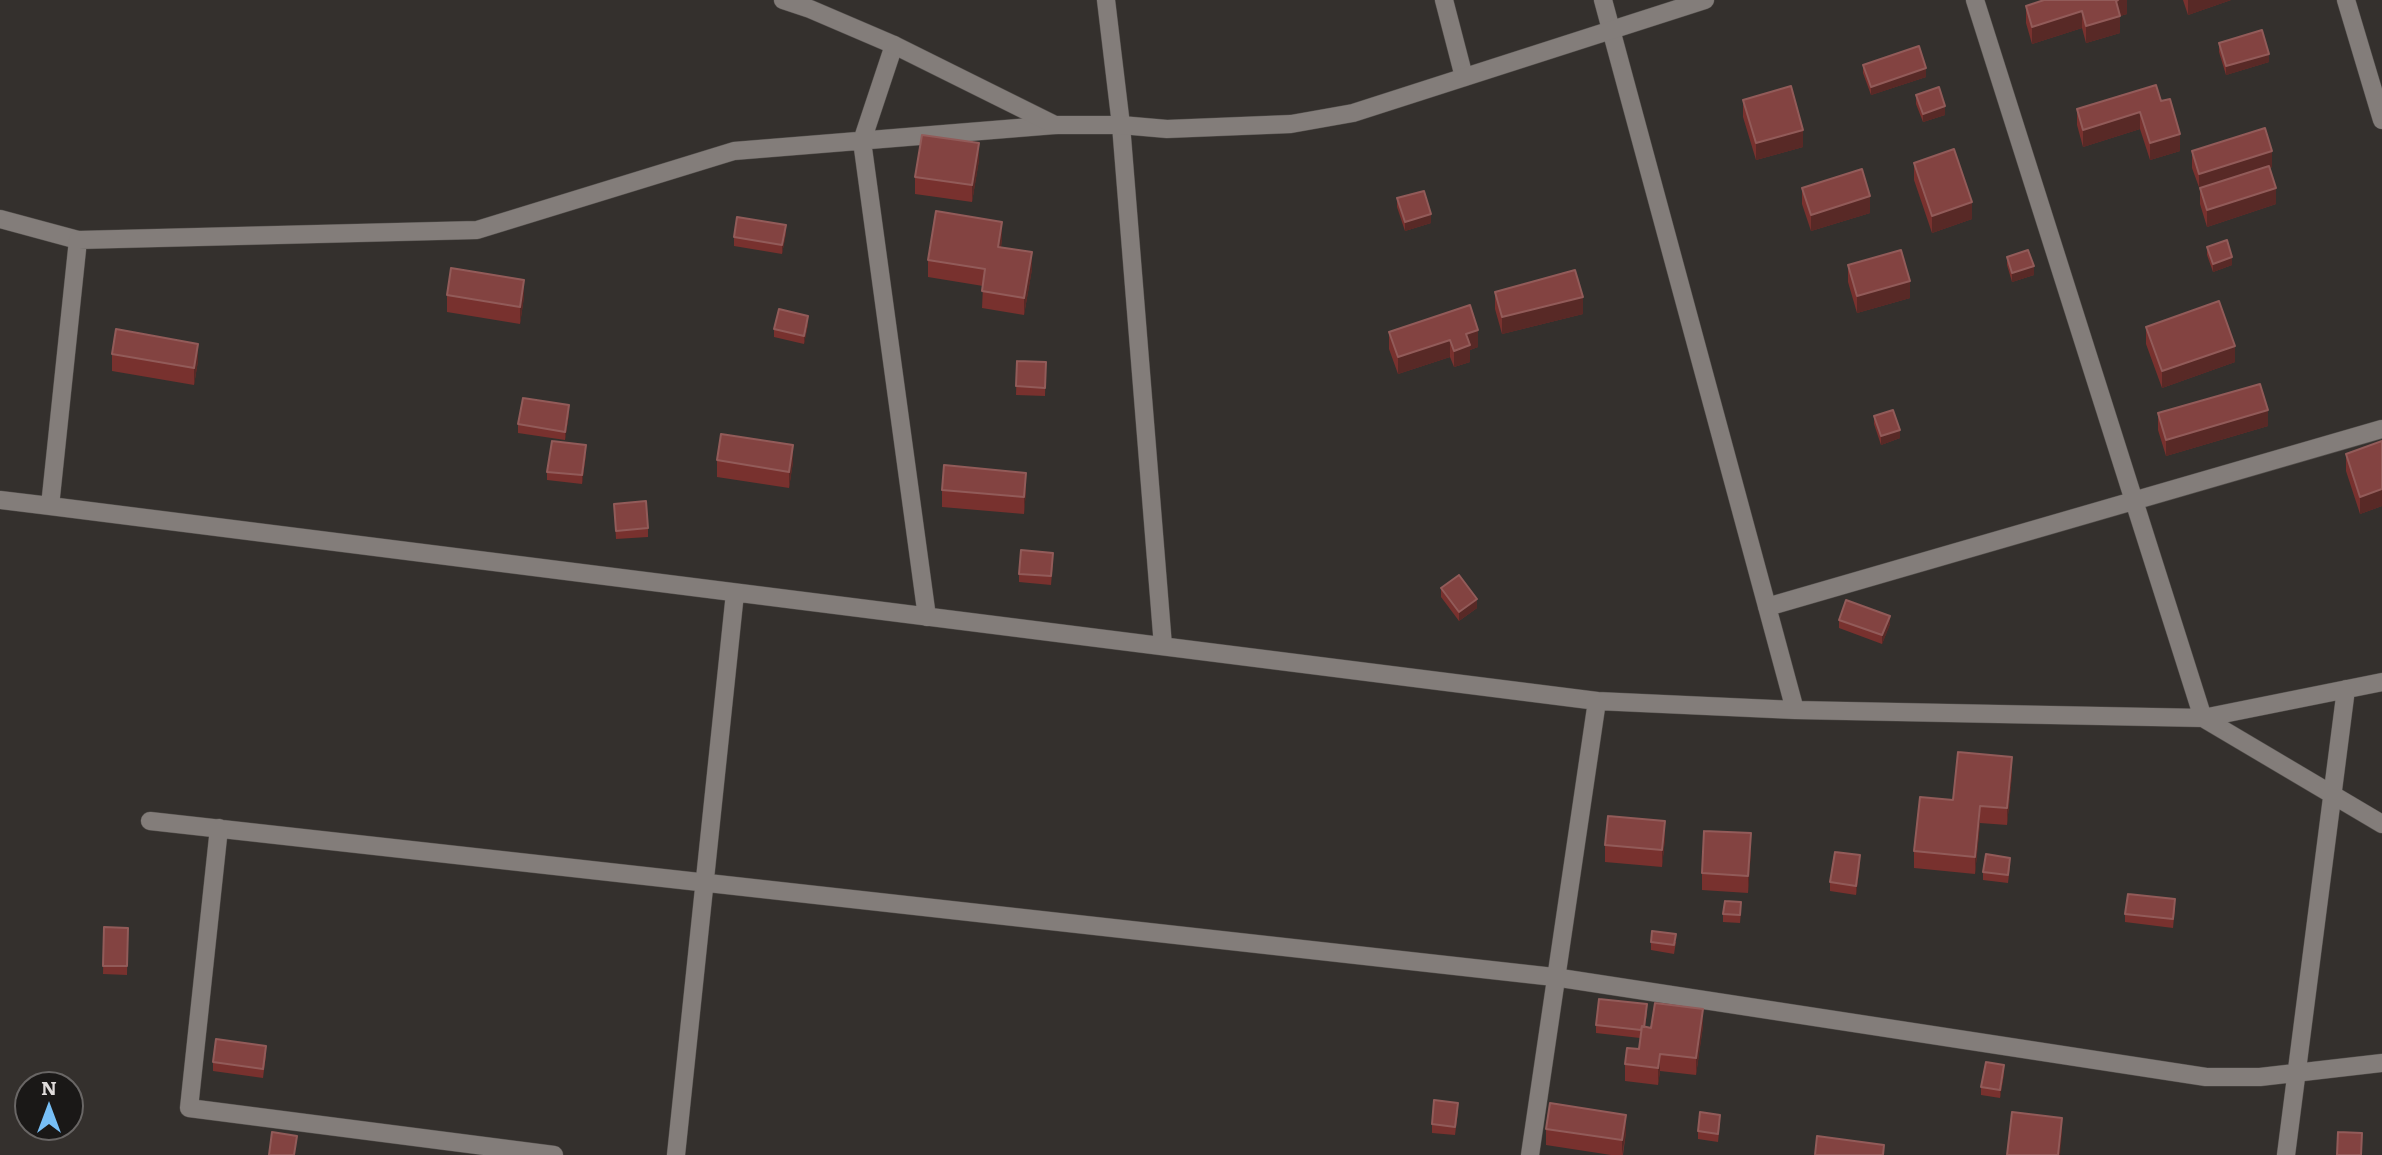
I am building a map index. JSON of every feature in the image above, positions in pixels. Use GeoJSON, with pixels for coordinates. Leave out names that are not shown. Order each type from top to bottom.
{"type":"FeatureCollection","features":[{"type":"Feature","properties":{"kind":"street"},"geometry":{"type":"LineString","coordinates":[[783,0],[894,45],[1055,125]]}},
{"type":"Feature","properties":{"kind":"street"},"geometry":{"type":"LineString","coordinates":[[1106,0],[1121,125],[1163,646]]}},
{"type":"Feature","properties":{"kind":"street"},"geometry":{"type":"LineString","coordinates":[[1444,0],[1464,77]]}},
{"type":"Feature","properties":{"kind":"street"},"geometry":{"type":"LineString","coordinates":[[1603,0],[1795,710]]}},
{"type":"Feature","properties":{"kind":"street"},"geometry":{"type":"LineString","coordinates":[[0,219],[78,240],[477,230],[734,151],[1055,125],[1121,125],[1167,129],[1291,124],[1353,113],[1705,0]]}},
{"type":"Feature","properties":{"kind":"street"},"geometry":{"type":"LineString","coordinates":[[1975,0],[2203,718],[2382,824]]}},
{"type":"Feature","properties":{"kind":"street"},"geometry":{"type":"LineString","coordinates":[[2346,0],[2382,120]]}},
{"type":"Feature","properties":{"kind":"street"},"geometry":{"type":"LineString","coordinates":[[894,45],[862,141],[927,617]]}},
{"type":"Feature","properties":{"kind":"street"},"geometry":{"type":"LineString","coordinates":[[50,506],[78,240]]}},
{"type":"Feature","properties":{"kind":"street"},"geometry":{"type":"LineString","coordinates":[[1767,607],[2382,429]]}},
{"type":"Feature","properties":{"kind":"street"},"geometry":{"type":"LineString","coordinates":[[0,500],[1597,701],[1795,710],[2203,718],[2382,682]]}},
{"type":"Feature","properties":{"kind":"street"},"geometry":{"type":"LineString","coordinates":[[676,1155],[735,593]]}},
{"type":"Feature","properties":{"kind":"street"},"geometry":{"type":"LineString","coordinates":[[2286,1155],[2346,689]]}},
{"type":"Feature","properties":{"kind":"street"},"geometry":{"type":"LineString","coordinates":[[1530,1155],[1554,977],[1597,701]]}},
{"type":"Feature","properties":{"kind":"street"},"geometry":{"type":"LineString","coordinates":[[150,821],[1554,977],[2206,1077],[2260,1077],[2382,1063]]}},
{"type":"Feature","properties":{"kind":"street"},"geometry":{"type":"LineString","coordinates":[[219,828],[189,1108],[554,1155]]}},
{"type":"Feature","properties":{"kind":"building"},"geometry":{"type":"Polygon","coordinates":[[[2044,0],[2118,0],[2116,1],[2120,16],[2086,26],[2082,11],[2032,27],[2026,6],[2044,0]]]}},
{"type":"Feature","properties":{"kind":"building"},"geometry":{"type":"Polygon","coordinates":[[[2262,30],[2269,54],[2226,66],[2219,43],[2262,30]]]}},
{"type":"Feature","properties":{"kind":"building"},"geometry":{"type":"Polygon","coordinates":[[[1919,46],[1926,68],[1871,87],[1863,65],[1919,46]]]}},
{"type":"Feature","properties":{"kind":"building"},"geometry":{"type":"Polygon","coordinates":[[[2156,85],[2161,101],[2170,99],[2180,134],[2150,143],[2140,112],[2083,130],[2077,109],[2156,85]]]}},
{"type":"Feature","properties":{"kind":"building"},"geometry":{"type":"Polygon","coordinates":[[[1791,86],[1803,130],[1756,143],[1743,100],[1791,86]]]}},
{"type":"Feature","properties":{"kind":"building"},"geometry":{"type":"Polygon","coordinates":[[[1939,87],[1945,106],[1923,114],[1916,95],[1939,87]]]}},
{"type":"Feature","properties":{"kind":"building"},"geometry":{"type":"Polygon","coordinates":[[[2265,128],[2272,151],[2199,174],[2192,151],[2265,128]]]}},
{"type":"Feature","properties":{"kind":"building"},"geometry":{"type":"Polygon","coordinates":[[[922,135],[979,143],[972,185],[915,177],[922,135]]]}},
{"type":"Feature","properties":{"kind":"building"},"geometry":{"type":"Polygon","coordinates":[[[1954,149],[1972,202],[1932,216],[1914,163],[1954,149]]]}},
{"type":"Feature","properties":{"kind":"building"},"geometry":{"type":"Polygon","coordinates":[[[2269,166],[2276,188],[2207,210],[2200,188],[2269,166]]]}},
{"type":"Feature","properties":{"kind":"building"},"geometry":{"type":"Polygon","coordinates":[[[1862,169],[1870,196],[1811,215],[1802,188],[1862,169]]]}},
{"type":"Feature","properties":{"kind":"building"},"geometry":{"type":"Polygon","coordinates":[[[1424,191],[1431,214],[1405,222],[1397,198],[1424,191]]]}},
{"type":"Feature","properties":{"kind":"building"},"geometry":{"type":"Polygon","coordinates":[[[936,211],[1002,222],[998,247],[1032,252],[1024,298],[982,291],[985,269],[928,260],[936,211]]]}},
{"type":"Feature","properties":{"kind":"building"},"geometry":{"type":"Polygon","coordinates":[[[737,217],[786,225],[782,245],[734,237],[737,217]]]}},
{"type":"Feature","properties":{"kind":"building"},"geometry":{"type":"Polygon","coordinates":[[[2227,240],[2232,257],[2213,264],[2207,247],[2227,240]]]}},
{"type":"Feature","properties":{"kind":"building"},"geometry":{"type":"Polygon","coordinates":[[[1901,250],[1910,281],[1857,296],[1848,265],[1901,250]]]}},
{"type":"Feature","properties":{"kind":"building"},"geometry":{"type":"Polygon","coordinates":[[[2028,250],[2034,266],[2012,273],[2007,257],[2028,250]]]}},
{"type":"Feature","properties":{"kind":"building"},"geometry":{"type":"Polygon","coordinates":[[[451,268],[524,280],[520,307],[447,295],[451,268]]]}},
{"type":"Feature","properties":{"kind":"building"},"geometry":{"type":"Polygon","coordinates":[[[1575,270],[1583,297],[1502,317],[1495,292],[1575,270]]]}},
{"type":"Feature","properties":{"kind":"building"},"geometry":{"type":"Polygon","coordinates":[[[2219,301],[2235,346],[2162,371],[2146,327],[2219,301]]]}},
{"type":"Feature","properties":{"kind":"building"},"geometry":{"type":"Polygon","coordinates":[[[1470,305],[1478,330],[1466,334],[1470,345],[1454,351],[1450,340],[1398,357],[1389,332],[1470,305]]]}},
{"type":"Feature","properties":{"kind":"building"},"geometry":{"type":"Polygon","coordinates":[[[779,309],[808,316],[804,336],[774,329],[779,309]]]}},
{"type":"Feature","properties":{"kind":"building"},"geometry":{"type":"Polygon","coordinates":[[[116,329],[198,344],[194,368],[112,354],[116,329]]]}},
{"type":"Feature","properties":{"kind":"building"},"geometry":{"type":"Polygon","coordinates":[[[1017,361],[1046,362],[1045,388],[1016,386],[1017,361]]]}},
{"type":"Feature","properties":{"kind":"building"},"geometry":{"type":"Polygon","coordinates":[[[2260,384],[2268,410],[2166,440],[2158,413],[2260,384]]]}},
{"type":"Feature","properties":{"kind":"building"},"geometry":{"type":"Polygon","coordinates":[[[523,398],[569,405],[565,432],[518,424],[523,398]]]}},
{"type":"Feature","properties":{"kind":"building"},"geometry":{"type":"Polygon","coordinates":[[[1893,410],[1900,430],[1881,436],[1874,416],[1893,410]]]}},
{"type":"Feature","properties":{"kind":"building"},"geometry":{"type":"Polygon","coordinates":[[[721,434],[793,445],[789,472],[717,460],[721,434]]]}},
{"type":"Feature","properties":{"kind":"building"},"geometry":{"type":"Polygon","coordinates":[[[552,441],[586,445],[582,475],[547,472],[552,441]]]}},
{"type":"Feature","properties":{"kind":"building"},"geometry":{"type":"Polygon","coordinates":[[[2382,441],[2382,489],[2360,497],[2346,454],[2382,441]]]}},
{"type":"Feature","properties":{"kind":"building"},"geometry":{"type":"Polygon","coordinates":[[[944,465],[1026,473],[1024,497],[942,490],[944,465]]]}},
{"type":"Feature","properties":{"kind":"building"},"geometry":{"type":"Polygon","coordinates":[[[646,501],[648,528],[616,531],[614,504],[646,501]]]}},
{"type":"Feature","properties":{"kind":"building"},"geometry":{"type":"Polygon","coordinates":[[[1021,550],[1053,553],[1051,576],[1019,574],[1021,550]]]}},
{"type":"Feature","properties":{"kind":"building"},"geometry":{"type":"Polygon","coordinates":[[[1459,575],[1477,599],[1459,612],[1441,588],[1459,575]]]}},
{"type":"Feature","properties":{"kind":"building"},"geometry":{"type":"Polygon","coordinates":[[[1846,600],[1890,616],[1882,635],[1839,620],[1846,600]]]}},
{"type":"Feature","properties":{"kind":"building"},"geometry":{"type":"Polygon","coordinates":[[[1958,752],[2012,757],[2007,808],[1980,806],[1975,857],[1914,851],[1920,797],[1953,800],[1958,752]]]}},
{"type":"Feature","properties":{"kind":"building"},"geometry":{"type":"Polygon","coordinates":[[[1608,816],[1665,821],[1662,850],[1605,845],[1608,816]]]}},
{"type":"Feature","properties":{"kind":"building"},"geometry":{"type":"Polygon","coordinates":[[[1704,831],[1751,833],[1748,876],[1702,873],[1704,831]]]}},
{"type":"Feature","properties":{"kind":"building"},"geometry":{"type":"Polygon","coordinates":[[[1835,852],[1860,855],[1856,886],[1830,882],[1835,852]]]}},
{"type":"Feature","properties":{"kind":"building"},"geometry":{"type":"Polygon","coordinates":[[[1986,854],[2010,858],[2008,875],[1983,872],[1986,854]]]}},
{"type":"Feature","properties":{"kind":"building"},"geometry":{"type":"Polygon","coordinates":[[[2128,894],[2175,899],[2173,919],[2125,914],[2128,894]]]}},
{"type":"Feature","properties":{"kind":"building"},"geometry":{"type":"Polygon","coordinates":[[[1725,901],[1741,902],[1740,915],[1723,914],[1725,901]]]}},
{"type":"Feature","properties":{"kind":"building"},"geometry":{"type":"Polygon","coordinates":[[[104,927],[128,928],[127,966],[103,966],[104,927]]]}},
{"type":"Feature","properties":{"kind":"building"},"geometry":{"type":"Polygon","coordinates":[[[1652,931],[1676,934],[1674,945],[1651,942],[1652,931]]]}},
{"type":"Feature","properties":{"kind":"building"},"geometry":{"type":"Polygon","coordinates":[[[1599,999],[1647,1004],[1644,1027],[1642,1026],[1641,1030],[1596,1025],[1599,999]]]}},
{"type":"Feature","properties":{"kind":"building"},"geometry":{"type":"Polygon","coordinates":[[[1655,1003],[1703,1009],[1696,1058],[1660,1054],[1658,1068],[1625,1064],[1627,1048],[1639,1049],[1642,1026],[1651,1028],[1655,1003]]]}},
{"type":"Feature","properties":{"kind":"building"},"geometry":{"type":"Polygon","coordinates":[[[216,1039],[266,1046],[263,1069],[213,1062],[216,1039]]]}},
{"type":"Feature","properties":{"kind":"building"},"geometry":{"type":"Polygon","coordinates":[[[1986,1062],[2004,1065],[2000,1090],[1981,1087],[1986,1062]]]}},
{"type":"Feature","properties":{"kind":"building"},"geometry":{"type":"Polygon","coordinates":[[[1434,1100],[1458,1103],[1455,1127],[1432,1124],[1434,1100]]]}},
{"type":"Feature","properties":{"kind":"building"},"geometry":{"type":"Polygon","coordinates":[[[1550,1103],[1626,1115],[1622,1140],[1546,1129],[1550,1103]]]}},
{"type":"Feature","properties":{"kind":"building"},"geometry":{"type":"Polygon","coordinates":[[[1700,1112],[1720,1115],[1718,1134],[1698,1131],[1700,1112]]]}},
{"type":"Feature","properties":{"kind":"building"},"geometry":{"type":"Polygon","coordinates":[[[2012,1112],[2062,1118],[2058,1155],[2007,1155],[2012,1112]]]}},
{"type":"Feature","properties":{"kind":"building"},"geometry":{"type":"Polygon","coordinates":[[[272,1132],[297,1136],[294,1155],[269,1155],[272,1132]]]}},
{"type":"Feature","properties":{"kind":"building"},"geometry":{"type":"Polygon","coordinates":[[[2338,1132],[2362,1133],[2361,1155],[2337,1155],[2338,1132]]]}},
{"type":"Feature","properties":{"kind":"building"},"geometry":{"type":"Polygon","coordinates":[[[1817,1136],[1884,1145],[1883,1155],[1815,1155],[1817,1136]]]}}]}
